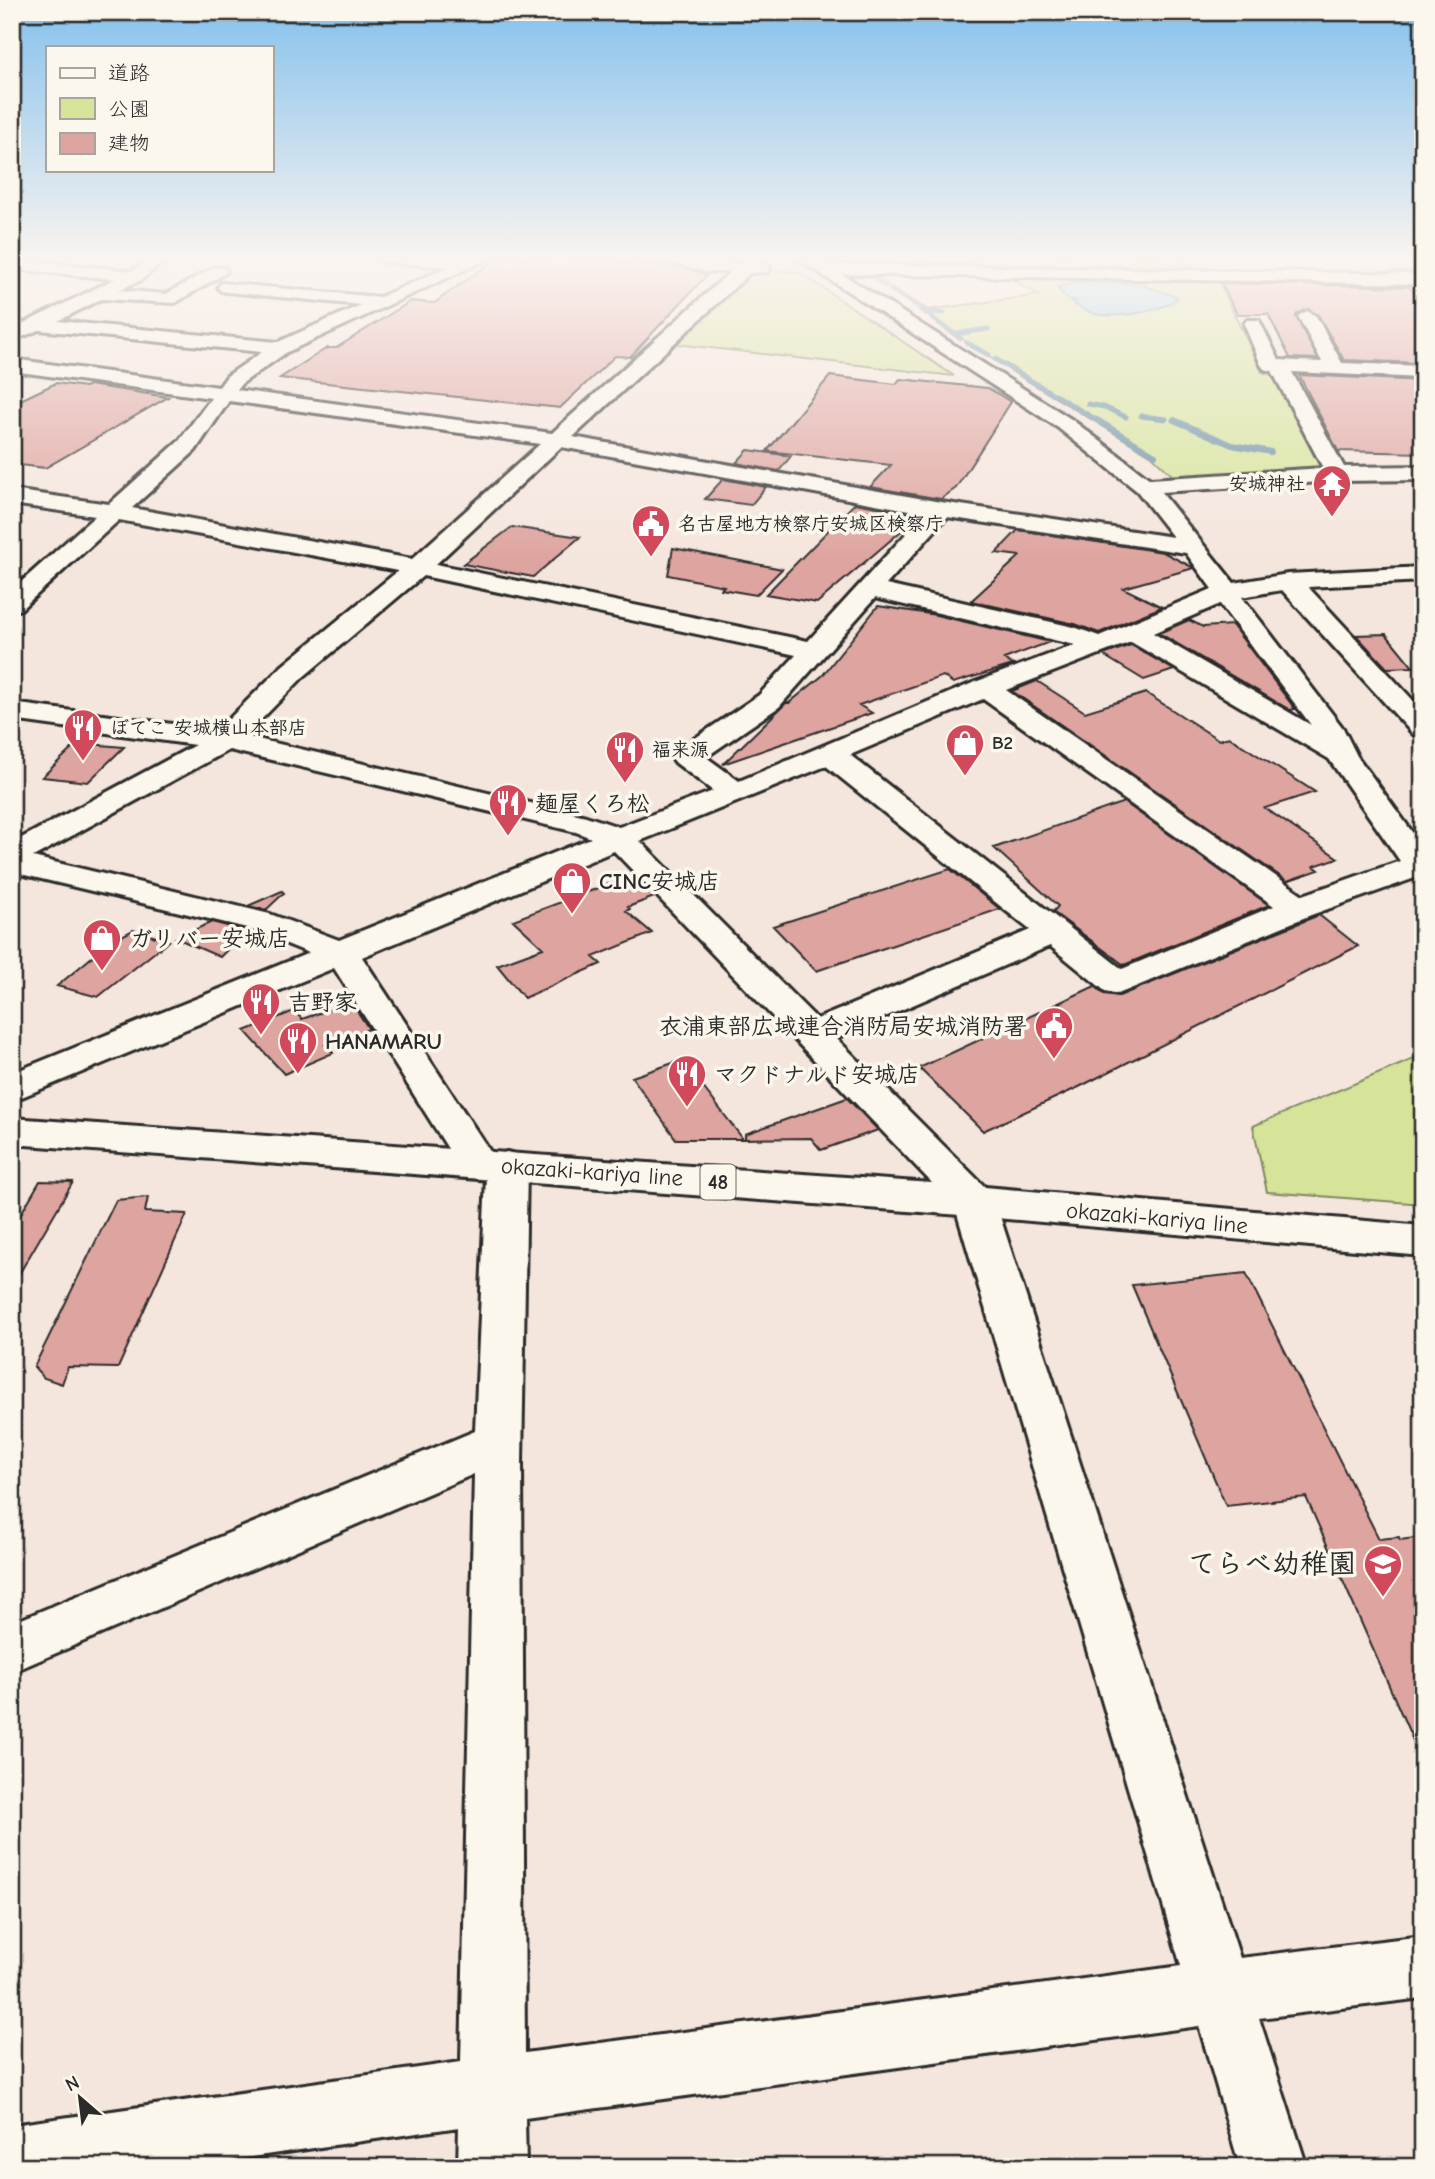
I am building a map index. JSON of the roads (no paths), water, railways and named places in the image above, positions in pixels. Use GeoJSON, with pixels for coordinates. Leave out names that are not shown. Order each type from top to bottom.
{"type":"FeatureCollection","features":[{"type":"Feature","properties":{"kind":"street"},"geometry":{"type":"LineString","coordinates":[[12,604],[187,446],[222,396],[244,371],[263,359]]}},
{"type":"Feature","properties":{"kind":"street"},"geometry":{"type":"LineString","coordinates":[[12,856],[225,740],[292,672],[417,568],[646,359]]}},
{"type":"Feature","properties":{"kind":"street"},"geometry":{"type":"LineString","coordinates":[[830,754],[1118,983],[1299,908],[1421,867],[1342,757],[1334,734],[1234,606],[1228,592],[1146,486],[1064,423],[963,359]]}},
{"type":"Feature","properties":{"kind":"street"},"geometry":{"type":"LineString","coordinates":[[1268,359],[1338,474]]}},
{"type":"Feature","properties":{"kind":"street"},"geometry":{"type":"LineString","coordinates":[[1330,359],[1335,368]]}},
{"type":"Feature","properties":{"kind":"street"},"geometry":{"type":"LineString","coordinates":[[12,365],[556,440],[941,509],[1192,547]]}},
{"type":"Feature","properties":{"kind":"street"},"geometry":{"type":"LineString","coordinates":[[1271,365],[1423,372]]}},
{"type":"Feature","properties":{"kind":"street"},"geometry":{"type":"LineString","coordinates":[[1146,486],[1338,474],[1423,473]]}},
{"type":"Feature","properties":{"kind":"street"},"geometry":{"type":"LineString","coordinates":[[12,498],[112,511],[417,568],[816,650]]}},
{"type":"Feature","properties":{"kind":"street"},"geometry":{"type":"LineString","coordinates":[[736,793],[685,757],[769,701],[941,509]]}},
{"type":"Feature","properties":{"kind":"street"},"geometry":{"type":"LineString","coordinates":[[12,1088],[343,954],[619,838],[736,793],[985,688],[1133,632],[1228,592],[1288,581],[1423,574]]}},
{"type":"Feature","properties":{"kind":"street"},"geometry":{"type":"LineString","coordinates":[[1288,581],[1423,728]]}},
{"type":"Feature","properties":{"kind":"street"},"geometry":{"type":"LineString","coordinates":[[870,589],[1074,635],[1098,645]]}},
{"type":"Feature","properties":{"kind":"street"},"geometry":{"type":"LineString","coordinates":[[1133,632],[1318,740],[1342,757]]}},
{"type":"Feature","properties":{"kind":"street"},"geometry":{"type":"LineString","coordinates":[[1389,688],[1423,687]]}},
{"type":"Feature","properties":{"kind":"street"},"geometry":{"type":"LineString","coordinates":[[985,688],[1299,908]]}},
{"type":"Feature","properties":{"kind":"street"},"geometry":{"type":"LineString","coordinates":[[12,711],[225,740],[586,825],[619,838],[974,1201],[1274,2167]]}},
{"type":"Feature","properties":{"kind":"street"},"geometry":{"type":"LineString","coordinates":[[12,862],[258,921],[343,954],[493,1165],[499,1442],[492,2167]]}},
{"type":"Feature","properties":{"kind":"street"},"geometry":{"type":"LineString","coordinates":[[813,1034],[1054,932]]}},
{"type":"Feature","properties":{"kind":"street","name":"okazaki-kariya line"},"geometry":{"type":"LineString","coordinates":[[12,1132],[974,1201],[1423,1241]]}},
{"type":"Feature","properties":{"kind":"street"},"geometry":{"type":"LineString","coordinates":[[12,1648],[499,1442]]}},
{"type":"Feature","properties":{"kind":"street"},"geometry":{"type":"LineString","coordinates":[[12,2158],[1219,1991],[1423,1967]]}},
{"type":"Feature","properties":{"kind":"waterway"},"geometry":{"type":"LineString","coordinates":[[995,359],[1100,422]]}},
{"type":"Feature","properties":{"kind":"waterway"},"geometry":{"type":"LineString","coordinates":[[1088,404],[1104,407],[1126,417]]}},
{"type":"Feature","properties":{"kind":"waterway"},"geometry":{"type":"LineString","coordinates":[[1141,416],[1166,419]]}},
{"type":"Feature","properties":{"kind":"waterway"},"geometry":{"type":"LineString","coordinates":[[1097,420],[1155,455]]}},
{"type":"Feature","properties":{"kind":"waterway"},"geometry":{"type":"LineString","coordinates":[[1173,420],[1178,422]]}},
{"type":"Feature","properties":{"kind":"waterway"},"geometry":{"type":"LineString","coordinates":[[1174,420],[1232,445],[1271,452]]}},
{"type":"Feature","properties":{"kind":"place","name":"安城神社"},"geometry":{"type":"Point","coordinates":[1332,518]}},
{"type":"Feature","properties":{"kind":"place","name":"名古屋地方検察庁安城区検察庁"},"geometry":{"type":"Point","coordinates":[651,558]}},
{"type":"Feature","properties":{"kind":"place","name":"ぼてこ 安城横山本部店"},"geometry":{"type":"Point","coordinates":[83,762]}},
{"type":"Feature","properties":{"kind":"place","name":"B2"},"geometry":{"type":"Point","coordinates":[965,777]}},
{"type":"Feature","properties":{"kind":"place","name":"福来源"},"geometry":{"type":"Point","coordinates":[625,784]}},
{"type":"Feature","properties":{"kind":"place","name":"麺屋くろ松"},"geometry":{"type":"Point","coordinates":[508,837]}},
{"type":"Feature","properties":{"kind":"place","name":"CINC安城店"},"geometry":{"type":"Point","coordinates":[572,915]}},
{"type":"Feature","properties":{"kind":"place","name":"ガリバー安城店"},"geometry":{"type":"Point","coordinates":[102,972]}},
{"type":"Feature","properties":{"kind":"place","name":"吉野家"},"geometry":{"type":"Point","coordinates":[261,1036]}},
{"type":"Feature","properties":{"kind":"place","name":"衣浦東部広域連合消防局安城消防署"},"geometry":{"type":"Point","coordinates":[1054,1060]}},
{"type":"Feature","properties":{"kind":"place","name":"HANAMARU"},"geometry":{"type":"Point","coordinates":[298,1075]}},
{"type":"Feature","properties":{"kind":"place","name":"マクドナルド安城店"},"geometry":{"type":"Point","coordinates":[687,1108]}},
{"type":"Feature","properties":{"kind":"place","name":"てらべ幼稚園"},"geometry":{"type":"Point","coordinates":[1383,1598]}}]}
